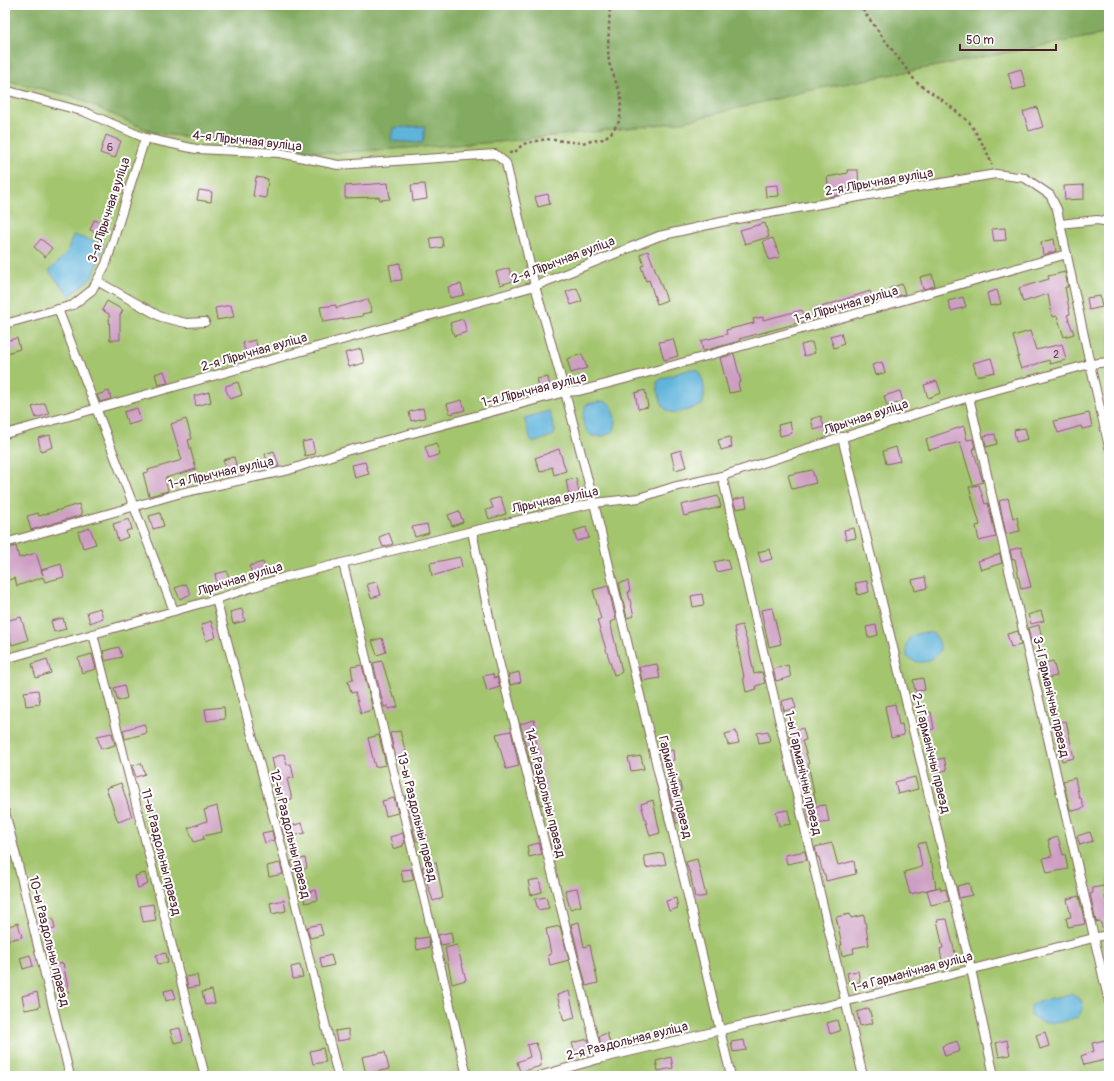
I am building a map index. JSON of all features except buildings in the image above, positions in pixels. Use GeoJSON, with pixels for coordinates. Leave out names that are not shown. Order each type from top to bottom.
{"type":"FeatureCollection","features":[{"type":"Feature","properties":{"kind":"lane","name":"4-я Лірычная вуліца"},"geometry":{"type":"LineString","coordinates":[[5,90],[85,112],[145,138],[196,149],[280,153],[338,165],[498,156]]}},
{"type":"Feature","properties":{"kind":"lane","name":"3-я Лірычная вуліца"},"geometry":{"type":"LineString","coordinates":[[5,324],[73,305],[92,290],[106,264],[145,138]]}},
{"type":"Feature","properties":{"kind":"lane","name":"Гарманічны праезд"},"geometry":{"type":"LineString","coordinates":[[498,156],[506,162],[535,286],[594,503],[731,1076]]}},
{"type":"Feature","properties":{"kind":"lane","name":"2-я Лірычная вуліца"},"geometry":{"type":"LineString","coordinates":[[5,434],[535,286],[659,236],[721,222],[996,174],[1025,178],[1050,195],[1057,209],[1109,447]]}},
{"type":"Feature","properties":{"kind":"lane"},"geometry":{"type":"LineString","coordinates":[[1060,224],[1097,220],[1109,222]]}},
{"type":"Feature","properties":{"kind":"lane","name":"1-я Лірычная вуліца"},"geometry":{"type":"LineString","coordinates":[[5,543],[181,493],[289,470],[346,451],[565,392],[579,391],[632,377],[1067,254]]}},
{"type":"Feature","properties":{"kind":"lane"},"geometry":{"type":"LineString","coordinates":[[97,280],[161,317],[186,324],[205,322]]}},
{"type":"Feature","properties":{"kind":"lane"},"geometry":{"type":"LineString","coordinates":[[58,309],[174,611]]}},
{"type":"Feature","properties":{"kind":"lane","name":"Лірычная вуліца"},"geometry":{"type":"LineString","coordinates":[[5,659],[216,599],[285,577],[472,531],[594,503],[638,498],[673,487],[722,476],[969,397],[1090,364],[1109,362]]}},
{"type":"Feature","properties":{"kind":"lane","name":"3-і Гарманічны праезд"},"geometry":{"type":"LineString","coordinates":[[969,397],[1109,1002]]}},
{"type":"Feature","properties":{"kind":"lane","name":"2-і Гарманічны праезд"},"geometry":{"type":"LineString","coordinates":[[842,437],[971,969],[994,1076]]}},
{"type":"Feature","properties":{"kind":"lane","name":"1-ы Гарманічны праезд"},"geometry":{"type":"LineString","coordinates":[[722,476],[862,1076]]}},
{"type":"Feature","properties":{"kind":"lane","name":"14-ы Раздольны праезд"},"geometry":{"type":"LineString","coordinates":[[472,531],[494,642],[600,1059]]}},
{"type":"Feature","properties":{"kind":"lane","name":"13-ы Раздольны праезд"},"geometry":{"type":"LineString","coordinates":[[343,563],[467,1076]]}},
{"type":"Feature","properties":{"kind":"lane","name":"12-ы Раздольны праезд"},"geometry":{"type":"LineString","coordinates":[[216,599],[285,860],[338,1076]]}},
{"type":"Feature","properties":{"kind":"lane","name":"11-ы Раздольны праезд"},"geometry":{"type":"LineString","coordinates":[[93,634],[205,1076]]}},
{"type":"Feature","properties":{"kind":"lane","name":"10-ы Раздольны праезд"},"geometry":{"type":"LineString","coordinates":[[5,812],[70,1076]]}},
{"type":"Feature","properties":{"kind":"lane","name":"1-я Гарманічная вуліца"},"geometry":{"type":"LineString","coordinates":[[721,1030],[844,1002],[1109,934]]}},
{"type":"Feature","properties":{"kind":"lane","name":"2-я Раздольная вуліца"},"geometry":{"type":"LineString","coordinates":[[539,1076],[600,1059],[721,1030]]}},
{"type":"Feature","properties":{"kind":"path"},"geometry":{"type":"LineString","coordinates":[[498,156],[515,152],[524,144],[546,139],[581,142],[603,138],[611,133],[620,120],[620,96],[610,63],[608,49],[610,5]]}},
{"type":"Feature","properties":{"kind":"path"},"geometry":{"type":"LineString","coordinates":[[859,5],[916,82],[945,102],[970,123],[986,150],[996,174]]}},
{"type":"Feature","properties":{"kind":"green space"},"geometry":{"type":"Polygon","coordinates":[[[5,5],[1109,5],[1109,33],[806,91],[683,122],[498,142],[331,153],[154,133],[72,96],[5,80],[5,5]]]}},
{"type":"Feature","properties":{"kind":"green space"},"geometry":{"type":"Polygon","coordinates":[[[1109,33],[1109,1076],[5,1076],[5,80],[72,96],[154,133],[331,153],[498,142],[683,122],[806,91],[1109,33]]]}},
{"type":"Feature","properties":{"kind":"water"},"geometry":{"type":"Polygon","coordinates":[[[425,126],[423,143],[391,141],[393,128],[425,126]]]}},
{"type":"Feature","properties":{"kind":"water"},"geometry":{"type":"Polygon","coordinates":[[[73,235],[104,244],[93,276],[70,296],[49,271],[67,253],[73,235]]]}},
{"type":"Feature","properties":{"kind":"water"},"geometry":{"type":"Polygon","coordinates":[[[691,369],[697,370],[702,378],[704,396],[702,405],[673,413],[668,411],[661,401],[657,382],[663,378],[691,369]]]}},
{"type":"Feature","properties":{"kind":"water"},"geometry":{"type":"Polygon","coordinates":[[[604,401],[611,405],[616,422],[614,431],[604,436],[592,436],[586,429],[583,422],[586,404],[604,401]]]}},
{"type":"Feature","properties":{"kind":"water"},"geometry":{"type":"Polygon","coordinates":[[[549,411],[555,431],[554,435],[535,442],[531,440],[524,418],[549,411]]]}},
{"type":"Feature","properties":{"kind":"water"},"geometry":{"type":"Polygon","coordinates":[[[920,633],[933,633],[938,639],[940,646],[940,651],[929,661],[925,662],[916,662],[907,657],[906,648],[909,639],[920,633]]]}},
{"type":"Feature","properties":{"kind":"water"},"geometry":{"type":"Polygon","coordinates":[[[1071,994],[1081,1000],[1083,1008],[1078,1017],[1061,1022],[1044,1023],[1031,1017],[1031,1006],[1038,1001],[1071,994]]]}}]}
